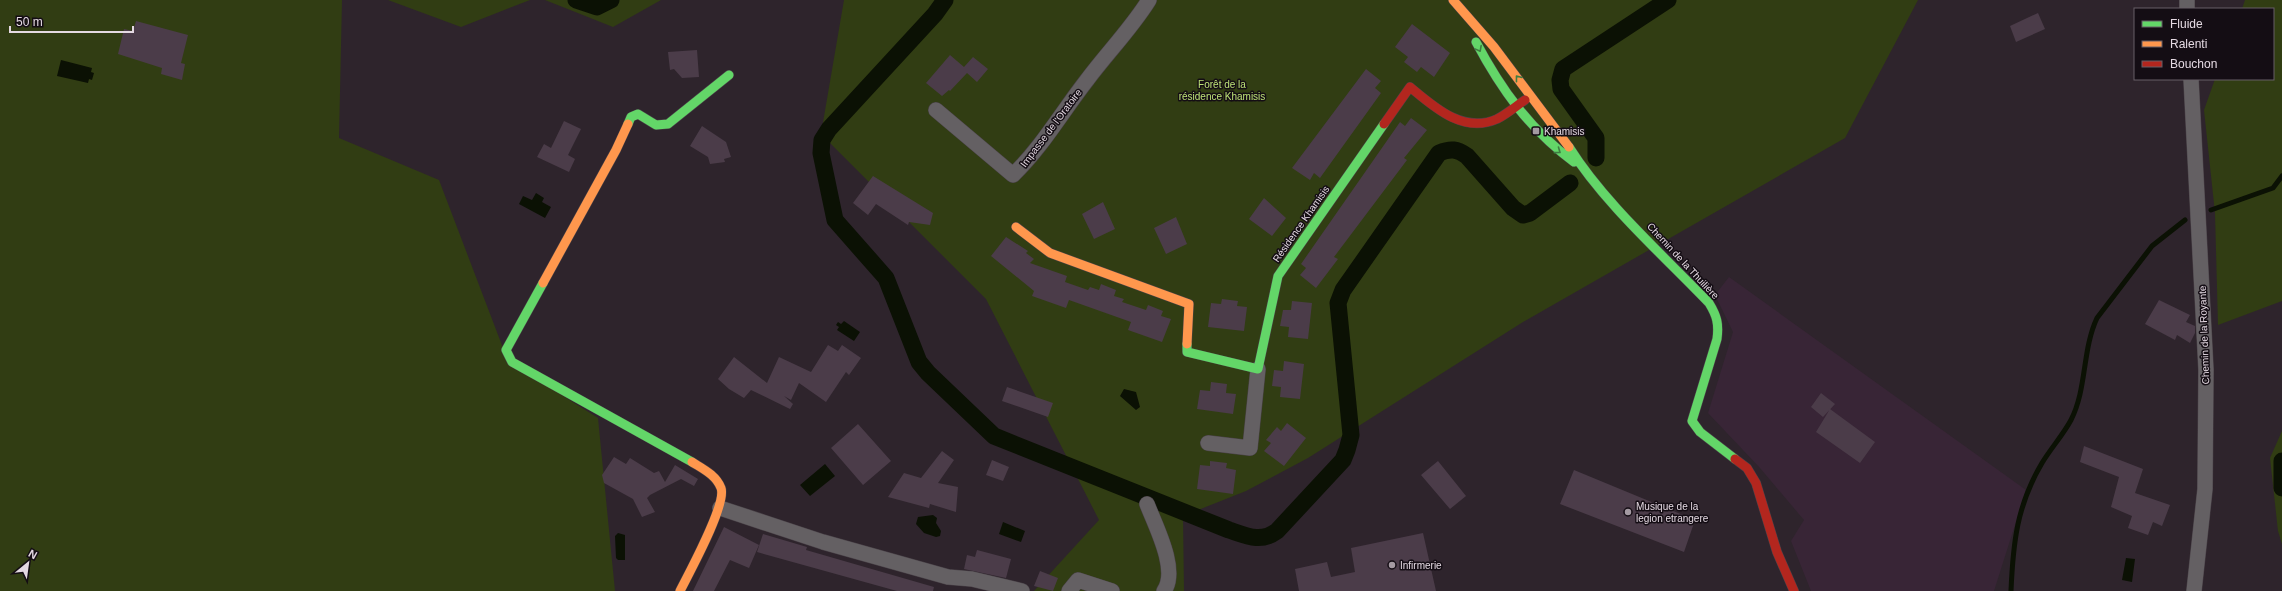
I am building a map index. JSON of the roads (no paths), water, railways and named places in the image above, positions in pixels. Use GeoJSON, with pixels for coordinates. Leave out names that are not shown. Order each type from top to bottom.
{"type":"FeatureCollection","features":[{"type":"Feature","properties":{"kind":"street","name":"Impasse de l'Oratoire"},"geometry":{"type":"LineString","coordinates":[[936,110],[1013,175],[1030,159],[1086,80],[1138,18],[1149,0]]}},
{"type":"Feature","properties":{"kind":"street","name":"Chemin de la Thuilière"},"geometry":{"type":"LineString","coordinates":[[1454,1],[1483,56],[1523,99]]}},
{"type":"Feature","properties":{"kind":"street","name":"Chemin de la Thuilière"},"geometry":{"type":"LineString","coordinates":[[1454,1],[1523,99],[1540,136],[1557,150],[1581,166]]}},
{"type":"Feature","properties":{"kind":"street"},"geometry":{"type":"LineString","coordinates":[[680,591],[720,508],[722,489],[712,474],[678,453],[512,362],[506,350],[616,150],[631,118],[638,114],[656,125],[668,124],[729,75]]}},
{"type":"Feature","properties":{"kind":"street","name":"Chemin de la Royante"},"geometry":{"type":"LineString","coordinates":[[2191,80],[2206,370],[2205,489],[2194,591]]}},
{"type":"Feature","properties":{"kind":"street","name":"Résidence Khamisis"},"geometry":{"type":"LineString","coordinates":[[1258,369],[1278,276],[1410,88],[1452,119],[1470,123],[1494,120],[1523,99]]}},
{"type":"Feature","properties":{"kind":"street"},"geometry":{"type":"LineString","coordinates":[[1523,99],[1549,130],[1560,132]]}},
{"type":"Feature","properties":{"kind":"street","name":"Chemin de la Thuilière"},"geometry":{"type":"LineString","coordinates":[[1560,132],[1581,166],[1709,303],[1717,316],[1719,329],[1717,342],[1694,406],[1692,421],[1700,432],[1747,468],[1761,497],[1777,552],[1794,591]]}},
{"type":"Feature","properties":{"kind":"street"},"geometry":{"type":"LineString","coordinates":[[1016,227],[1050,253],[1189,304],[1187,352],[1258,369],[1250,448],[1208,444]]}},
{"type":"Feature","properties":{"kind":"street"},"geometry":{"type":"LineString","coordinates":[[1147,504],[1167,557],[1168,585],[1164,591]]}},
{"type":"Feature","properties":{"kind":"street"},"geometry":{"type":"LineString","coordinates":[[720,508],[823,542],[948,577],[972,579],[1022,591]]}},
{"type":"Feature","properties":{"kind":"street"},"geometry":{"type":"LineString","coordinates":[[1069,591],[1078,580],[1112,591]]}},
{"type":"Feature","properties":{"kind":"waterway"},"geometry":{"type":"LineString","coordinates":[[576,0],[597,7],[611,0]]}},
{"type":"Feature","properties":{"kind":"waterway"},"geometry":{"type":"LineString","coordinates":[[945,0],[935,14],[829,129],[822,140],[821,153],[835,220],[886,278],[919,362],[928,373],[994,436],[1242,534],[1260,538],[1271,535],[1277,531],[1343,460],[1351,435],[1338,303],[1343,290],[1439,153],[1447,150],[1454,150],[1467,156],[1513,208],[1523,215],[1530,213],[1570,183]]}},
{"type":"Feature","properties":{"kind":"waterway"},"geometry":{"type":"LineString","coordinates":[[1596,158],[1596,138],[1561,89],[1560,80],[1563,69],[1668,0]]}},
{"type":"Feature","properties":{"kind":"waterway"},"geometry":{"type":"LineString","coordinates":[[2211,210],[2273,188],[2282,176]]}},
{"type":"Feature","properties":{"kind":"waterway"},"geometry":{"type":"LineString","coordinates":[[2011,591],[2015,540],[2022,509],[2027,494],[2042,463],[2068,426],[2076,408],[2080,395],[2092,330],[2097,318],[2152,246],[2185,220]]}},
{"type":"Feature","properties":{"kind":"waterway"},"geometry":{"type":"LineString","coordinates":[[2282,461],[2282,488]]}},
{"type":"Feature","properties":{"kind":"place","name":"Khamisis"},"geometry":{"type":"Point","coordinates":[1536,131]}},
{"type":"Feature","properties":{"kind":"place","name":"Musique de la legion etrangere"},"geometry":{"type":"Point","coordinates":[1628,512]}},
{"type":"Feature","properties":{"kind":"place","name":"Infirmerie"},"geometry":{"type":"Point","coordinates":[1392,565]}},
{"type":"Feature","properties":{"kind":"park label","name":"Forêt de la résidence Khamisis"},"geometry":{"type":"Point","coordinates":[1222,90]}}]}
